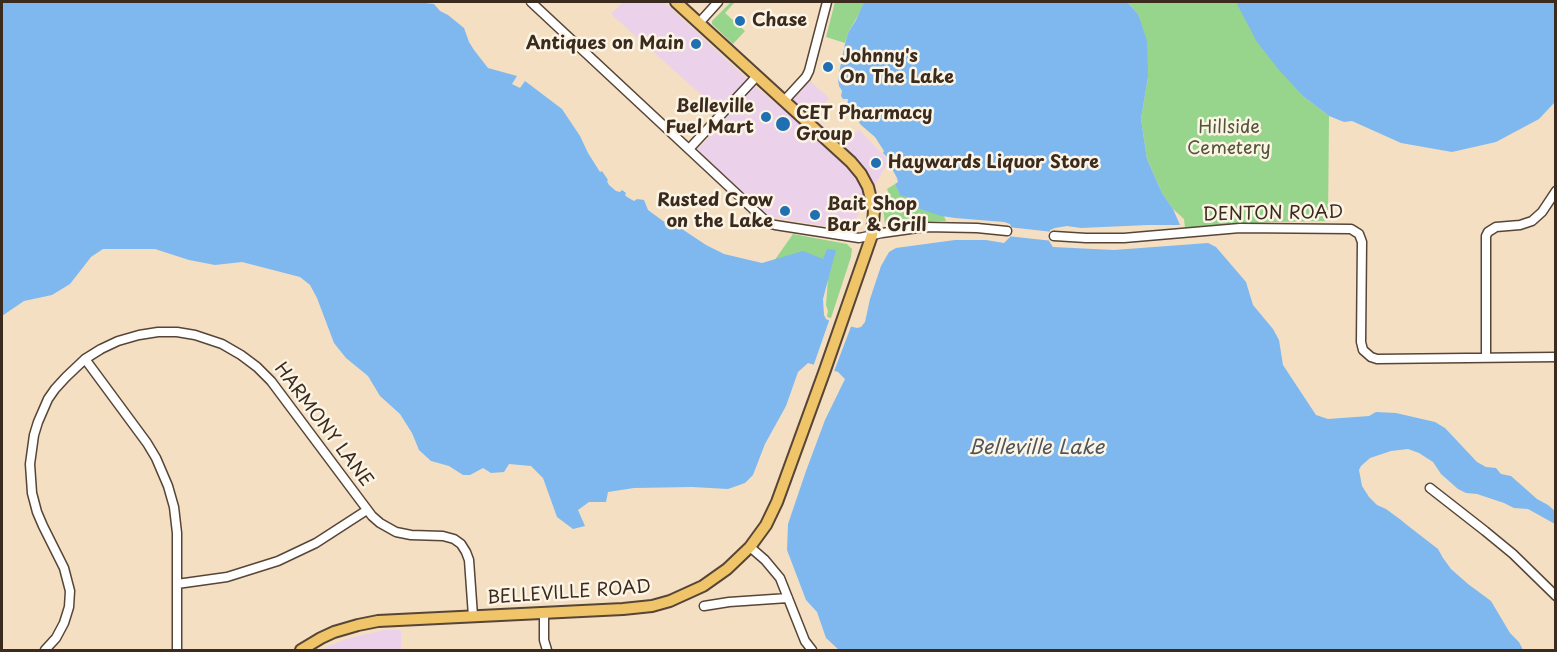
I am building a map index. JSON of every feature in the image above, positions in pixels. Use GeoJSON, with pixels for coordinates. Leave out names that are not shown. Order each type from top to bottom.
{"type":"FeatureCollection","features":[{"type":"Feature","properties":{"kind":"main road"},"geometry":{"type":"LineString","coordinates":[[676,2],[783,101]]}},
{"type":"Feature","properties":{"kind":"main road","name":"BELLEVILLE ROAD"},"geometry":{"type":"LineString","coordinates":[[301,651],[334,632],[368,622],[638,608],[670,601],[716,578],[750,547],[766,525],[777,502],[872,235],[874,217],[868,187],[856,168],[783,101]]}},
{"type":"Feature","properties":{"kind":"street"},"geometry":{"type":"LineString","coordinates":[[531,2],[768,223],[858,238],[925,228],[977,228],[1007,231]]}},
{"type":"Feature","properties":{"kind":"street"},"geometry":{"type":"LineString","coordinates":[[699,22],[718,2]]}},
{"type":"Feature","properties":{"kind":"street"},"geometry":{"type":"LineString","coordinates":[[783,101],[808,74],[827,2]]}},
{"type":"Feature","properties":{"kind":"street"},"geometry":{"type":"LineString","coordinates":[[689,150],[757,76]]}},
{"type":"Feature","properties":{"kind":"street"},"geometry":{"type":"LineString","coordinates":[[1486,357],[1485,240],[1488,232],[1496,227],[1520,225],[1532,221],[1542,212],[1556,191]]}},
{"type":"Feature","properties":{"kind":"street","name":"DENTON ROAD"},"geometry":{"type":"LineString","coordinates":[[1054,236],[1124,238],[1240,228],[1351,229],[1359,234],[1362,242],[1361,342],[1363,350],[1371,357],[1377,359],[1556,357]]}},
{"type":"Feature","properties":{"kind":"street","name":"HARMONY LANE"},"geometry":{"type":"LineString","coordinates":[[45,651],[56,638],[64,623],[69,607],[70,591],[64,568],[35,506],[30,480],[31,451],[38,422],[48,399],[66,377],[86,359],[100,349],[118,341],[158,332],[177,332],[213,340],[252,362],[271,381],[367,510],[380,523],[396,532],[443,536],[461,544],[469,560],[473,616]]}},
{"type":"Feature","properties":{"kind":"street"},"geometry":{"type":"LineString","coordinates":[[86,359],[147,443],[164,475],[171,496],[176,520],[177,651]]}},
{"type":"Feature","properties":{"kind":"street"},"geometry":{"type":"LineString","coordinates":[[1430,488],[1513,554],[1556,596]]}},
{"type":"Feature","properties":{"kind":"street"},"geometry":{"type":"LineString","coordinates":[[177,584],[227,577],[278,561],[316,543],[367,510]]}},
{"type":"Feature","properties":{"kind":"street"},"geometry":{"type":"LineString","coordinates":[[750,547],[773,568],[780,578],[805,641],[813,651]]}},
{"type":"Feature","properties":{"kind":"street"},"geometry":{"type":"LineString","coordinates":[[704,606],[788,598]]}},
{"type":"Feature","properties":{"kind":"street"},"geometry":{"type":"LineString","coordinates":[[544,613],[544,640],[547,651]]}},
{"type":"Feature","properties":{"kind":"street"},"geometry":{"type":"LineString","coordinates":[[540,651],[544,640]]}},
{"type":"Feature","properties":{"kind":"shaded area"},"geometry":{"type":"Polygon","coordinates":[[[623,2],[664,2],[782,109],[810,81],[829,98],[813,117],[841,143],[859,130],[889,161],[849,230],[770,217],[697,150],[727,118],[611,14],[623,2]]]}},
{"type":"Feature","properties":{"kind":"shaded area"},"geometry":{"type":"Polygon","coordinates":[[[384,630],[401,630],[401,650],[320,650],[346,639],[384,630]]]}},
{"type":"Feature","properties":{"kind":"green space"},"geometry":{"type":"Polygon","coordinates":[[[731,2],[735,2],[725,13],[745,31],[733,44],[712,24],[712,21],[731,2]]]}},
{"type":"Feature","properties":{"kind":"green space"},"geometry":{"type":"Polygon","coordinates":[[[835,2],[864,2],[845,43],[826,37],[835,2]]]}},
{"type":"Feature","properties":{"kind":"green space","name":"Hillside Cemetery"},"geometry":{"type":"Polygon","coordinates":[[[1127,2],[1236,2],[1304,97],[1329,116],[1328,221],[1185,228],[1184,219],[1173,209],[1162,193],[1147,159],[1141,119],[1148,77],[1138,14],[1127,2]]]}},
{"type":"Feature","properties":{"kind":"green space"},"geometry":{"type":"Polygon","coordinates":[[[895,184],[900,194],[906,197],[914,207],[944,216],[946,221],[915,222],[890,227],[885,225],[882,197],[889,194],[887,189],[895,184]]]}},
{"type":"Feature","properties":{"kind":"green space"},"geometry":{"type":"Polygon","coordinates":[[[793,234],[847,244],[852,249],[831,318],[827,317],[826,305],[828,279],[835,250],[823,259],[774,261],[793,234]]]}},
{"type":"Feature","properties":{"kind":"water","name":"Belleville Lake"},"geometry":{"type":"Polygon","coordinates":[[[2,2],[417,2],[434,4],[464,28],[469,42],[488,68],[517,76],[512,84],[520,88],[525,81],[562,109],[609,185],[616,191],[622,190],[634,201],[644,200],[648,210],[663,221],[682,229],[724,254],[762,263],[803,251],[823,259],[827,249],[836,250],[823,299],[824,315],[830,321],[857,328],[865,322],[881,266],[889,252],[896,248],[955,240],[986,240],[1004,243],[1010,237],[1011,227],[1010,224],[1004,222],[941,216],[914,207],[906,197],[900,195],[895,184],[898,182],[897,178],[887,163],[884,151],[875,137],[861,125],[847,106],[848,99],[843,99],[839,86],[838,78],[848,33],[864,2],[1127,2],[1138,14],[1147,41],[1148,77],[1141,119],[1147,159],[1180,225],[1081,228],[1067,226],[1050,230],[1049,241],[1053,247],[1114,250],[1208,243],[1216,247],[1246,282],[1253,305],[1279,340],[1283,365],[1316,415],[1328,419],[1369,416],[1376,412],[1396,413],[1435,422],[1445,428],[1477,462],[1486,467],[1496,468],[1501,474],[1511,476],[1537,499],[1555,511],[1555,524],[1528,509],[1514,508],[1477,494],[1466,493],[1441,474],[1433,462],[1408,449],[1391,451],[1370,458],[1359,470],[1362,486],[1369,497],[1438,549],[1451,569],[1491,601],[1523,650],[839,650],[826,638],[817,612],[806,600],[787,550],[788,524],[825,420],[845,379],[838,372],[808,363],[798,372],[786,406],[765,444],[753,475],[745,483],[728,489],[634,488],[608,492],[606,502],[589,502],[578,510],[585,526],[573,529],[557,517],[543,478],[531,466],[509,464],[504,472],[491,473],[483,468],[470,475],[463,475],[449,466],[431,461],[419,450],[400,414],[380,396],[368,376],[346,358],[334,343],[317,298],[310,285],[300,277],[242,262],[215,265],[189,260],[155,249],[103,249],[91,257],[70,284],[52,295],[24,301],[2,316],[2,2]]]}},
{"type":"Feature","properties":{"kind":"water"},"geometry":{"type":"Polygon","coordinates":[[[1236,2],[1555,2],[1555,102],[1539,119],[1496,142],[1452,152],[1401,143],[1352,121],[1344,122],[1329,116],[1304,97],[1257,42],[1236,2]]]}},
{"type":"Feature","properties":{"kind":"pier"},"geometry":{"type":"Polygon","coordinates":[[[1008,227],[1053,232],[1053,241],[1007,236],[1008,227]]]}},
{"type":"Feature","properties":{"kind":"pier"},"geometry":{"type":"Polygon","coordinates":[[[830,318],[852,324],[833,374],[813,367],[830,318]]]}},
{"type":"Feature","properties":{"kind":"place","name":"Chase"},"geometry":{"type":"Point","coordinates":[740,21]}},
{"type":"Feature","properties":{"kind":"place","name":"Antiques on Main"},"geometry":{"type":"Point","coordinates":[696,44]}},
{"type":"Feature","properties":{"kind":"place","name":"Johnny's On The Lake"},"geometry":{"type":"Point","coordinates":[828,67]}},
{"type":"Feature","properties":{"kind":"place","name":"Belleville Fuel Mart"},"geometry":{"type":"Point","coordinates":[766,117]}},
{"type":"Feature","properties":{"kind":"place","name":"CET Pharmacy Group"},"geometry":{"type":"Point","coordinates":[783,124]}},
{"type":"Feature","properties":{"kind":"place","name":"Haywards Liquor Store"},"geometry":{"type":"Point","coordinates":[876,163]}},
{"type":"Feature","properties":{"kind":"place","name":"Rusted Crow on the Lake"},"geometry":{"type":"Point","coordinates":[785,211]}},
{"type":"Feature","properties":{"kind":"place","name":"Bait Shop Bar & Grill"},"geometry":{"type":"Point","coordinates":[815,215]}}]}
